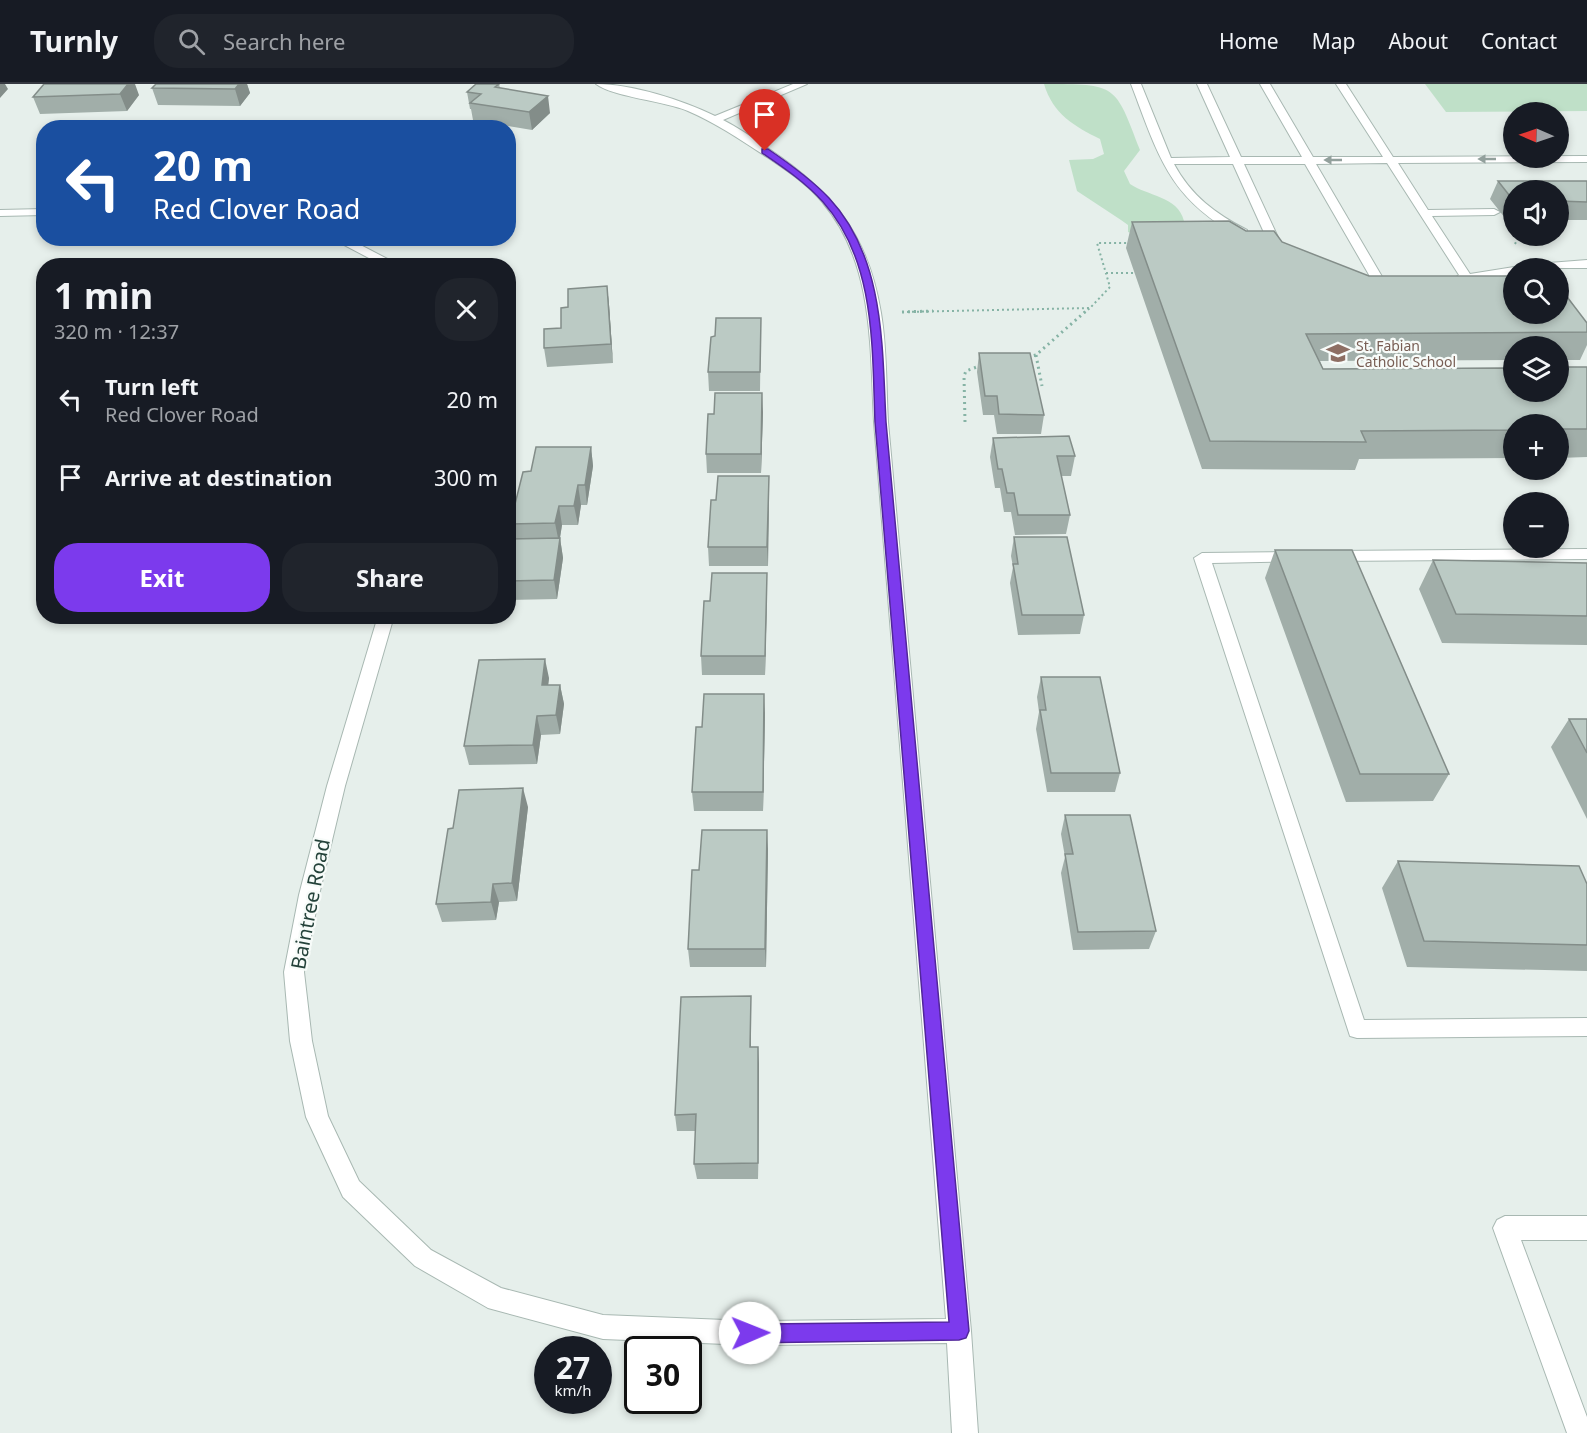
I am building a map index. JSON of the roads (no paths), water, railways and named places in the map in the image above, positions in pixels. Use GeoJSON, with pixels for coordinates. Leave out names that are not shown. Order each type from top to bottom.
{"type":"FeatureCollection","features":[{"type":"Feature","properties":{"kind":"street"},"geometry":{"type":"LineString","coordinates":[[601,84],[690,108],[714,120],[799,174],[828,201],[851,237],[867,281],[875,313],[881,422],[959,1331],[965,1433]]}},
{"type":"Feature","properties":{"kind":"street"},"geometry":{"type":"LineString","coordinates":[[714,120],[802,84]]}},
{"type":"Feature","properties":{"kind":"street"},"geometry":{"type":"LineString","coordinates":[[1136,84],[1176,180],[1192,201],[1235,230],[1281,250],[1202,84]]}},
{"type":"Feature","properties":{"kind":"street"},"geometry":{"type":"LineString","coordinates":[[1265,84],[1383,280],[1358,280]]}},
{"type":"Feature","properties":{"kind":"street"},"geometry":{"type":"LineString","coordinates":[[1341,84],[1467,279]]}},
{"type":"Feature","properties":{"kind":"street"},"geometry":{"type":"LineString","coordinates":[[1167,161],[1587,159]]}},
{"type":"Feature","properties":{"kind":"street"},"geometry":{"type":"LineString","coordinates":[[0,213],[36,212]]}},
{"type":"Feature","properties":{"kind":"street"},"geometry":{"type":"LineString","coordinates":[[1426,213],[1494,212]]}},
{"type":"Feature","properties":{"kind":"street"},"geometry":{"type":"LineString","coordinates":[[354,246],[378,258]]}},
{"type":"Feature","properties":{"kind":"street"},"geometry":{"type":"LineString","coordinates":[[1569,265],[1587,264]]}},
{"type":"Feature","properties":{"kind":"street"},"geometry":{"type":"LineString","coordinates":[[1441,280],[1467,279],[1503,273]]}},
{"type":"Feature","properties":{"kind":"street"},"geometry":{"type":"LineString","coordinates":[[1587,554],[1202,558],[1357,1029],[1587,1027]]}},
{"type":"Feature","properties":{"kind":"street","name":"Baintree Road"},"geometry":{"type":"LineString","coordinates":[[384,624],[336,786],[309,896],[294,972],[301,1041],[317,1117],[351,1189],[423,1258],[497,1299],[603,1326],[676,1332],[959,1331]]}},
{"type":"Feature","properties":{"kind":"street"},"geometry":{"type":"LineString","coordinates":[[1580,1433],[1505,1227],[1587,1228]]}},
{"type":"Feature","properties":{"kind":"place","name":"St. Fabian Catholic School"},"geometry":{"type":"Point","coordinates":[1338,353]}}]}
